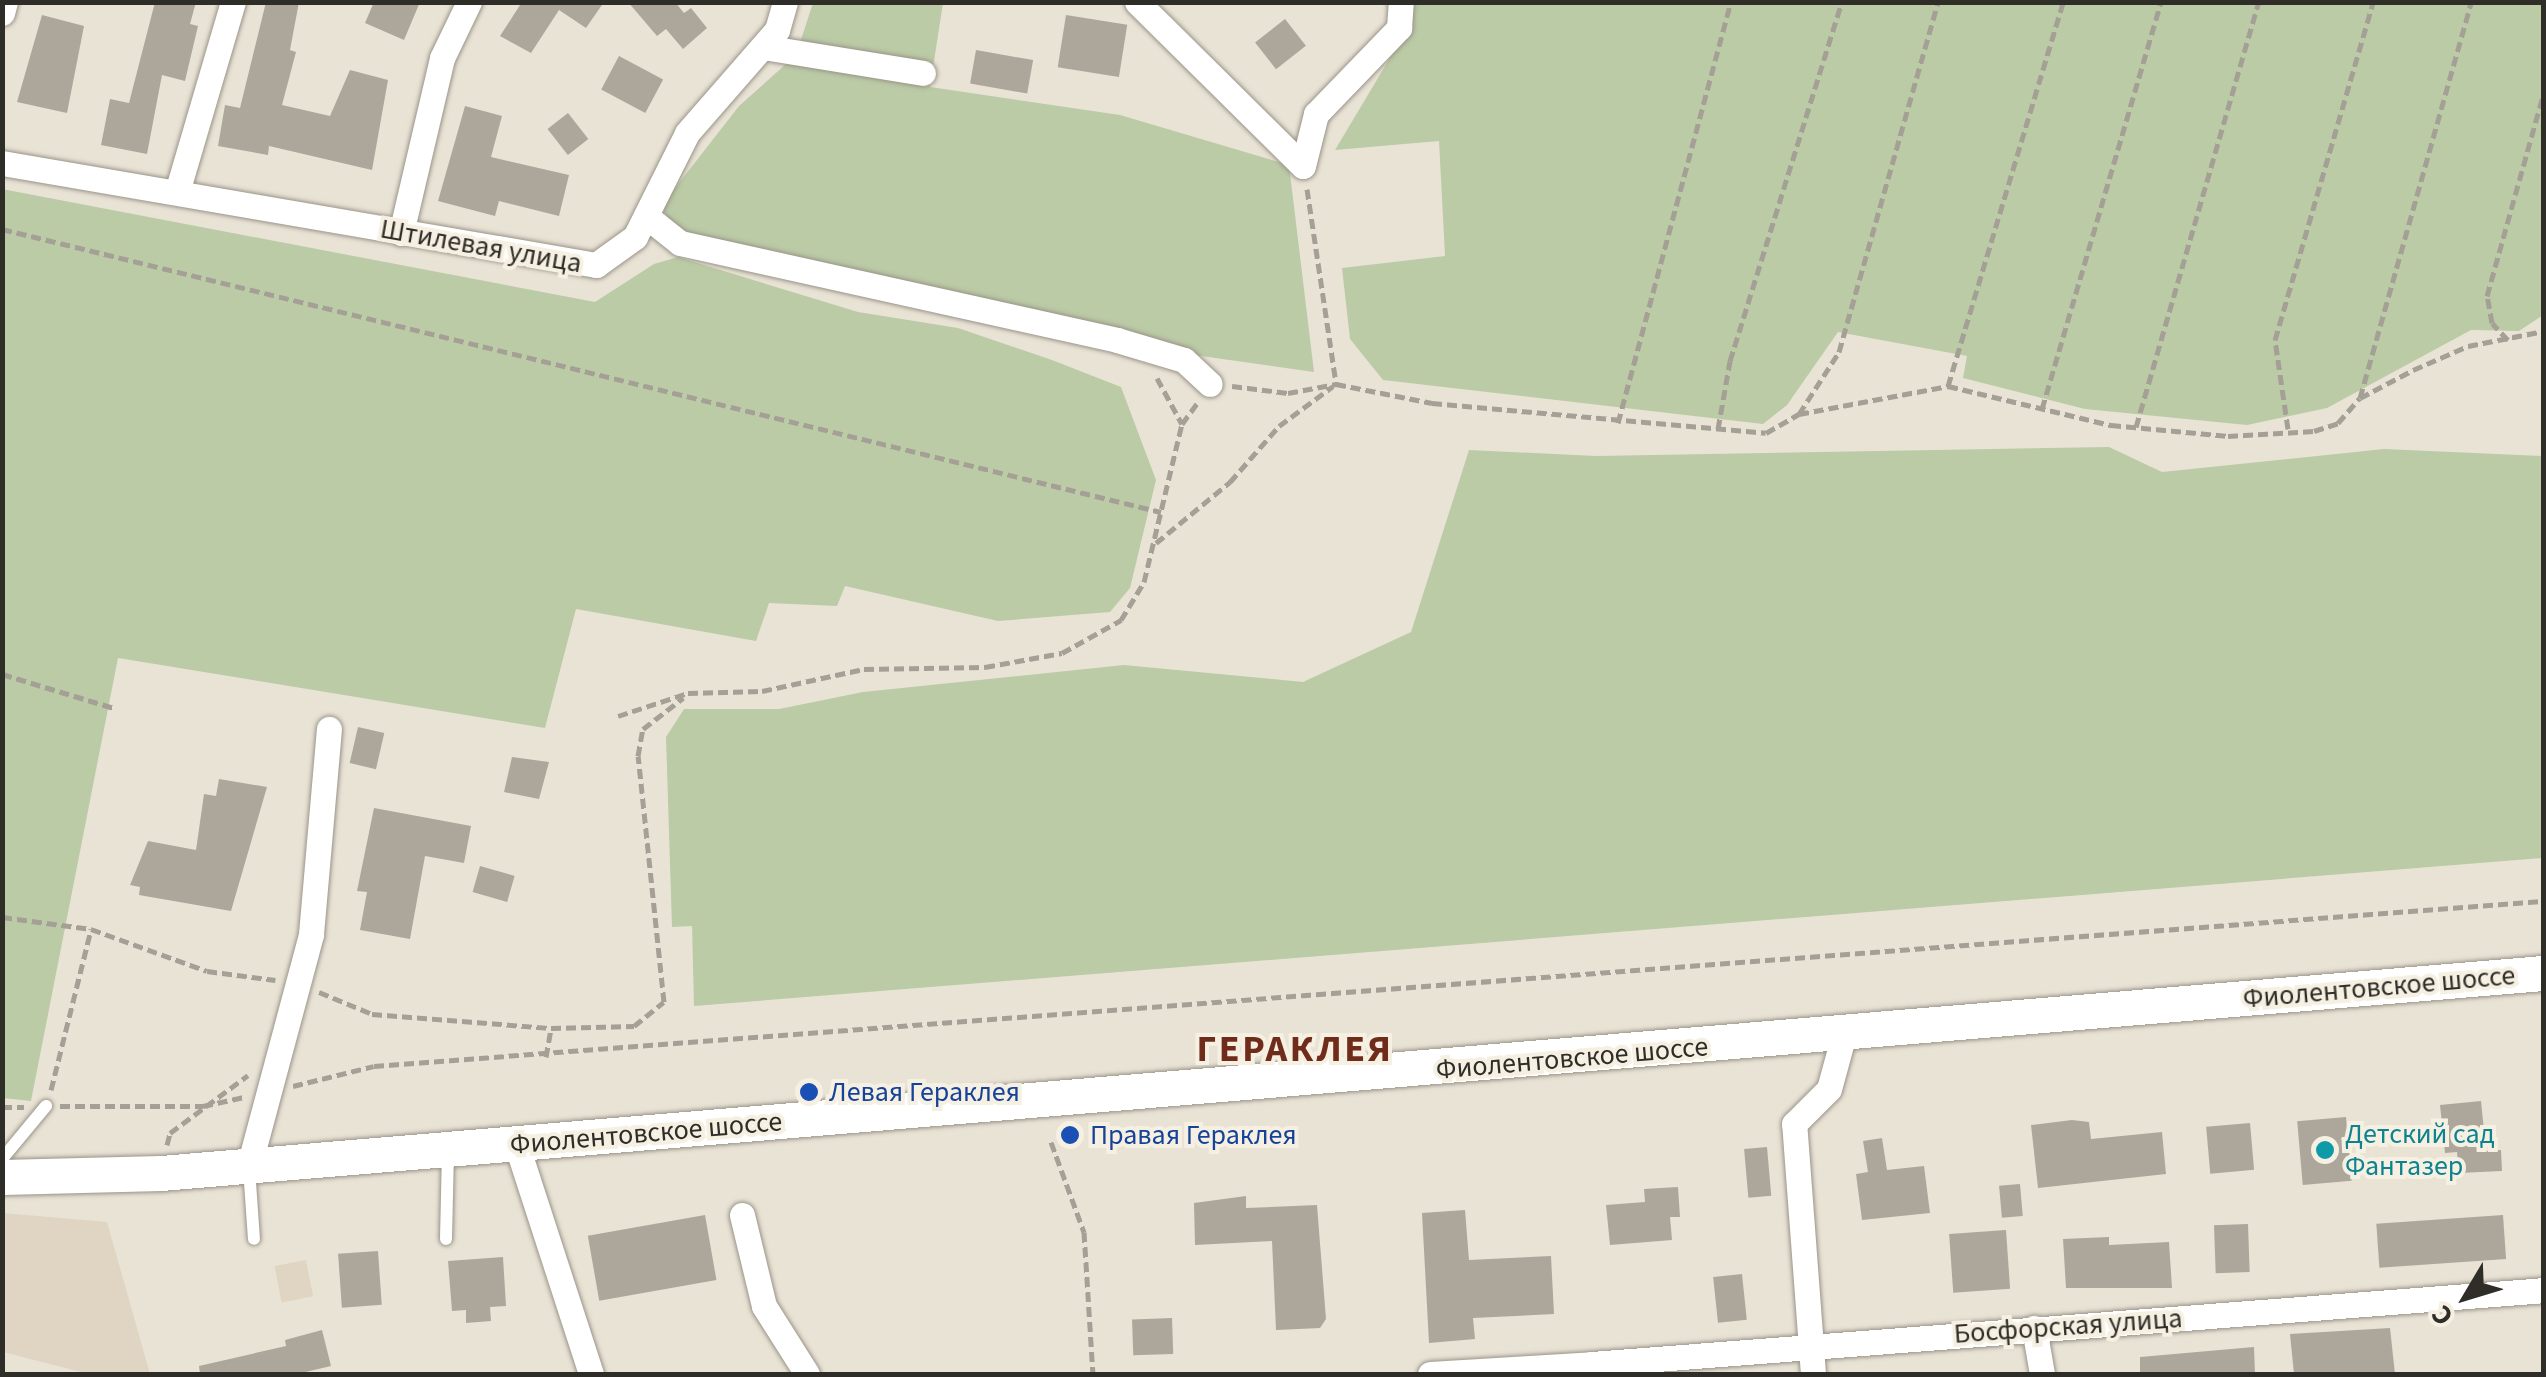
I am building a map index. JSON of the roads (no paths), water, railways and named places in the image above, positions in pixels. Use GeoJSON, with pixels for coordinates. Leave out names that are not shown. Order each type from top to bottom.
{"type":"FeatureCollection","features":[{"type":"Feature","properties":{"kind":"main road","name":"Фиолентовское шоссе"},"geometry":{"type":"LineString","coordinates":[[2,1176],[161,1173],[249,1166],[2544,973]]}},
{"type":"Feature","properties":{"kind":"street"},"geometry":{"type":"LineString","coordinates":[[2,13],[5,2]]}},
{"type":"Feature","properties":{"kind":"street"},"geometry":{"type":"LineString","coordinates":[[177,192],[233,2]]}},
{"type":"Feature","properties":{"kind":"street"},"geometry":{"type":"LineString","coordinates":[[402,233],[442,58],[469,2]]}},
{"type":"Feature","properties":{"kind":"street"},"geometry":{"type":"LineString","coordinates":[[785,2],[763,47],[687,133],[646,216],[680,243],[1117,340],[1184,360],[1210,384]]}},
{"type":"Feature","properties":{"kind":"street"},"geometry":{"type":"LineString","coordinates":[[1137,2],[1303,166],[1316,114],[1399,28],[1401,2]]}},
{"type":"Feature","properties":{"kind":"street"},"geometry":{"type":"LineString","coordinates":[[763,47],[924,74]]}},
{"type":"Feature","properties":{"kind":"street","name":"Штилевая улица"},"geometry":{"type":"LineString","coordinates":[[2,162],[596,266],[618,254],[646,216]]}},
{"type":"Feature","properties":{"kind":"street"},"geometry":{"type":"LineString","coordinates":[[249,1166],[273,1064],[300,983],[311,934],[330,729]]}},
{"type":"Feature","properties":{"kind":"street"},"geometry":{"type":"LineString","coordinates":[[1814,1374],[1794,1124],[1829,1089],[1844,1034]]}},
{"type":"Feature","properties":{"kind":"street"},"geometry":{"type":"LineString","coordinates":[[516,1144],[591,1374]]}},
{"type":"Feature","properties":{"kind":"street"},"geometry":{"type":"LineString","coordinates":[[742,1215],[764,1306],[806,1374]]}},
{"type":"Feature","properties":{"kind":"street","name":"Босфорская улица"},"geometry":{"type":"LineString","coordinates":[[1430,1374],[1592,1369],[1810,1346],[2544,1290]]}},
{"type":"Feature","properties":{"kind":"street"},"geometry":{"type":"LineString","coordinates":[[2034,1328],[2042,1374]]}},
{"type":"Feature","properties":{"kind":"lane"},"geometry":{"type":"LineString","coordinates":[[2,1159],[46,1106]]}},
{"type":"Feature","properties":{"kind":"lane"},"geometry":{"type":"LineString","coordinates":[[446,1239],[448,1149]]}},
{"type":"Feature","properties":{"kind":"lane"},"geometry":{"type":"LineString","coordinates":[[249,1166],[254,1239]]}},
{"type":"Feature","properties":{"kind":"place","name":"Левая Гераклея"},"geometry":{"type":"Point","coordinates":[809,1092]}},
{"type":"Feature","properties":{"kind":"place","name":"Правая Гераклея"},"geometry":{"type":"Point","coordinates":[1070,1135]}},
{"type":"Feature","properties":{"kind":"place","name":"Детский сад Фантазер"},"geometry":{"type":"Point","coordinates":[2325,1150]}},
{"type":"Feature","properties":{"kind":"district","name":"ГЕРАКЛЕЯ"},"geometry":{"type":"Point","coordinates":[1295,1050]}}]}
